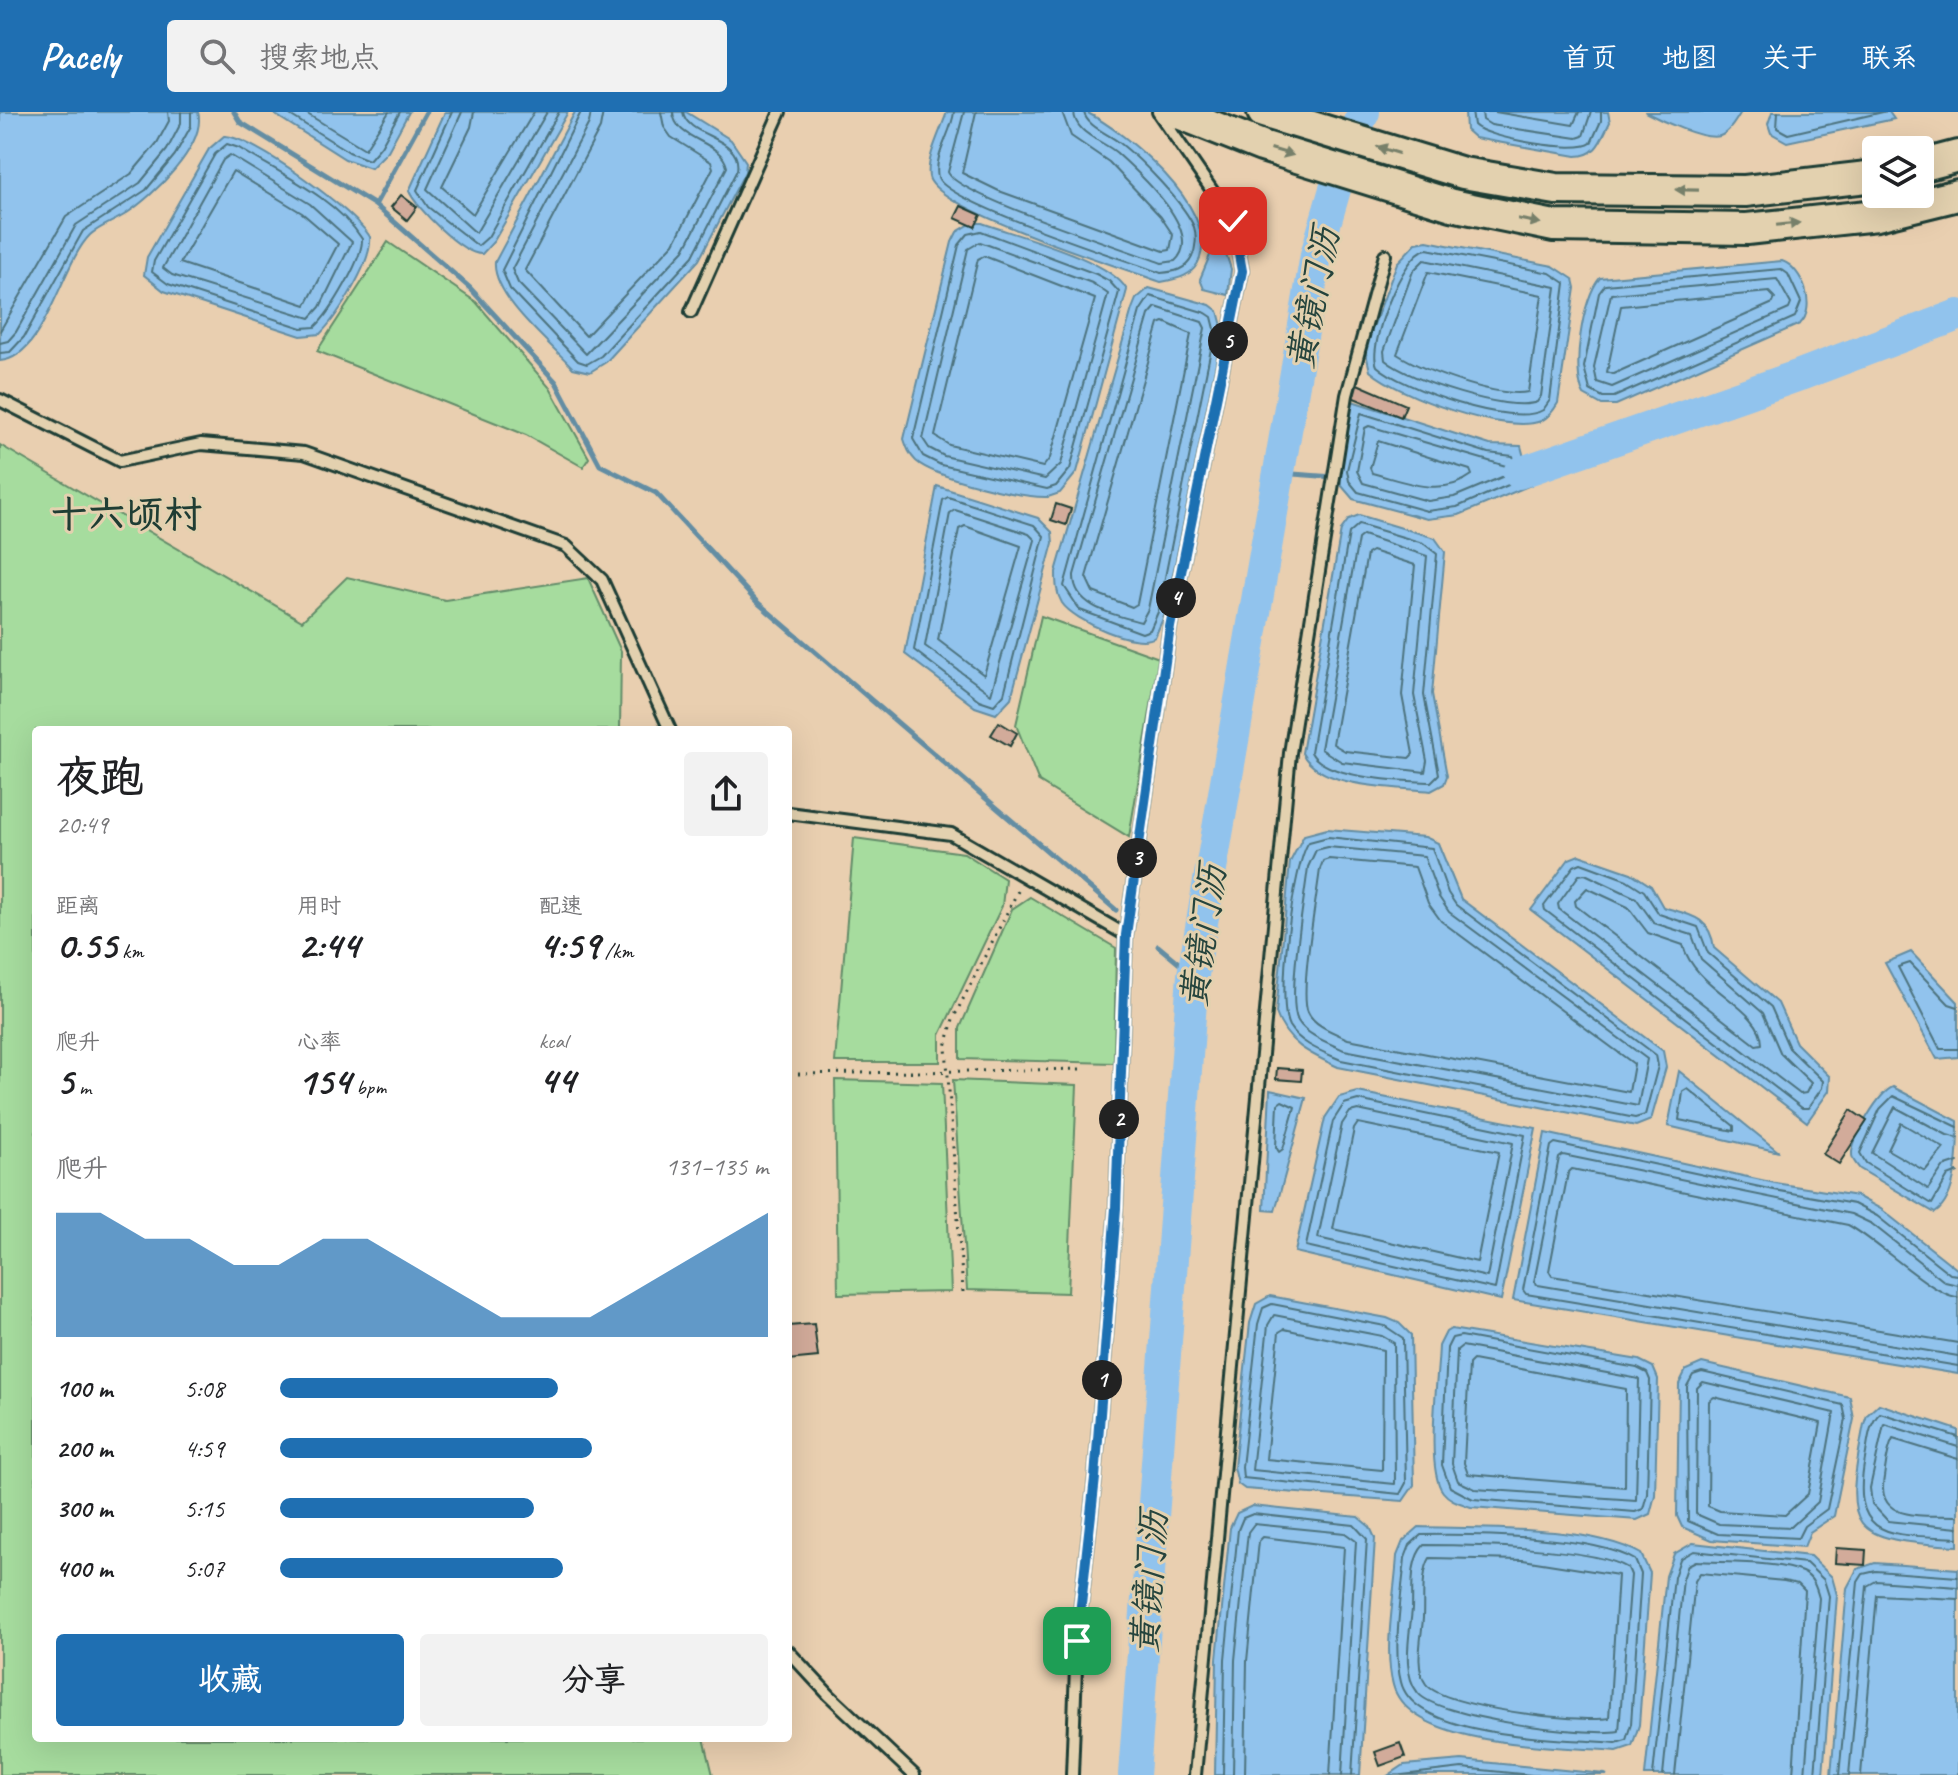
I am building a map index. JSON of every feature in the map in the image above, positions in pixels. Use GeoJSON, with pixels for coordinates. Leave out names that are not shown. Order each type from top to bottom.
{"type":"FeatureCollection","features":[{"type":"Feature","properties":{"kind":"main road"},"geometry":{"type":"LineString","coordinates":[[1176,112],[1208,127],[1452,205],[1554,226],[1747,229],[1877,215],[1958,195]]}},
{"type":"Feature","properties":{"kind":"main road"},"geometry":{"type":"LineString","coordinates":[[1263,112],[1463,173],[1556,189],[1745,191],[1862,178]]}},
{"type":"Feature","properties":{"kind":"main road"},"geometry":{"type":"LineString","coordinates":[[1934,162],[1958,156]]}},
{"type":"Feature","properties":{"kind":"lane"},"geometry":{"type":"LineString","coordinates":[[691,312],[780,112]]}},
{"type":"Feature","properties":{"kind":"lane"},"geometry":{"type":"LineString","coordinates":[[1072,1775],[1077,1641],[1095,1478],[1116,1208],[1126,935],[1170,627],[1242,271],[1233,221],[1158,112]]}},
{"type":"Feature","properties":{"kind":"lane"},"geometry":{"type":"LineString","coordinates":[[1195,1775],[1290,753],[1347,395],[1385,255]]}},
{"type":"Feature","properties":{"kind":"lane"},"geometry":{"type":"LineString","coordinates":[[0,400],[120,461],[201,444],[304,453],[566,546],[602,580],[668,726]]}},
{"type":"Feature","properties":{"kind":"lane"},"geometry":{"type":"LineString","coordinates":[[792,814],[951,834],[1126,935]]}},
{"type":"Feature","properties":{"kind":"lane"},"geometry":{"type":"LineString","coordinates":[[792,1655],[829,1695],[914,1775]]}},
{"type":"Feature","properties":{"kind":"path"},"geometry":{"type":"LineString","coordinates":[[963,1292],[946,1047],[953,1019],[1022,882]]}},
{"type":"Feature","properties":{"kind":"path"},"geometry":{"type":"LineString","coordinates":[[798,1074],[1085,1069]]}},
{"type":"Feature","properties":{"kind":"green space"},"geometry":{"type":"Polygon","coordinates":[[[388,242],[476,302],[550,388],[589,458],[583,467],[526,435],[317,351],[388,242]]]}},
{"type":"Feature","properties":{"kind":"green space"},"geometry":{"type":"Polygon","coordinates":[[[0,445],[302,621],[347,577],[445,600],[588,578],[621,651],[620,726],[32,726],[32,1742],[705,1742],[713,1775],[0,1775],[0,445]]]}},
{"type":"Feature","properties":{"kind":"green space"},"geometry":{"type":"Polygon","coordinates":[[[1041,616],[1159,658],[1129,837],[1039,782],[1016,725],[1041,616]]]}},
{"type":"Feature","properties":{"kind":"green space"},"geometry":{"type":"Polygon","coordinates":[[[854,838],[964,853],[1005,879],[1002,906],[940,1035],[940,1062],[835,1062],[854,838]]]}},
{"type":"Feature","properties":{"kind":"green space"},"geometry":{"type":"Polygon","coordinates":[[[1030,897],[1116,948],[1114,1063],[960,1059],[960,1028],[1012,909],[1030,897]]]}},
{"type":"Feature","properties":{"kind":"green space"},"geometry":{"type":"Polygon","coordinates":[[[835,1080],[942,1083],[951,1292],[838,1294],[835,1080]]]}},
{"type":"Feature","properties":{"kind":"green space"},"geometry":{"type":"Polygon","coordinates":[[[953,1080],[1077,1085],[1068,1293],[967,1290],[953,1080]]]}},
{"type":"Feature","properties":{"kind":"water"},"geometry":{"type":"Polygon","coordinates":[[[0,112],[198,112],[199,125],[186,154],[163,183],[123,216],[90,235],[29,344],[16,356],[0,361],[0,112]]]}},
{"type":"Feature","properties":{"kind":"water"},"geometry":{"type":"Polygon","coordinates":[[[271,112],[409,112],[388,151],[371,168],[345,159],[271,112]]]}},
{"type":"Feature","properties":{"kind":"water"},"geometry":{"type":"Polygon","coordinates":[[[445,112],[568,112],[494,241],[482,254],[452,239],[421,208],[409,191],[445,112]]]}},
{"type":"Feature","properties":{"kind":"water"},"geometry":{"type":"Polygon","coordinates":[[[575,112],[686,112],[731,140],[746,162],[745,172],[699,260],[606,362],[590,372],[573,368],[525,319],[503,290],[495,262],[575,112]]]}},
{"type":"Feature","properties":{"kind":"water"},"geometry":{"type":"Polygon","coordinates":[[[947,112],[1086,112],[1103,122],[1145,154],[1182,195],[1195,217],[1202,238],[1200,258],[1194,269],[1185,276],[1161,282],[1034,237],[963,205],[939,190],[929,177],[929,169],[947,112]]]}},
{"type":"Feature","properties":{"kind":"water"},"geometry":{"type":"Polygon","coordinates":[[[1465,112],[1608,112],[1610,122],[1594,150],[1576,156],[1475,138],[1466,130],[1465,112]]]}},
{"type":"Feature","properties":{"kind":"water"},"geometry":{"type":"Polygon","coordinates":[[[1645,112],[1741,112],[1726,132],[1713,137],[1682,129],[1645,112]]]}},
{"type":"Feature","properties":{"kind":"water"},"geometry":{"type":"Polygon","coordinates":[[[1772,112],[1889,112],[1894,119],[1787,142],[1771,133],[1768,124],[1772,112]]]}},
{"type":"Feature","properties":{"kind":"water"},"geometry":{"type":"Polygon","coordinates":[[[224,136],[256,148],[302,177],[361,225],[370,237],[360,274],[320,334],[301,336],[164,291],[144,275],[147,257],[209,149],[224,136]]]}},
{"type":"Feature","properties":{"kind":"water"},"geometry":{"type":"Polygon","coordinates":[[[972,223],[982,223],[1083,259],[1102,268],[1127,290],[1077,472],[1060,493],[1048,497],[999,491],[941,474],[916,461],[904,439],[952,242],[957,232],[972,223]]]}},
{"type":"Feature","properties":{"kind":"water"},"geometry":{"type":"Polygon","coordinates":[[[1427,241],[1553,266],[1573,279],[1575,288],[1558,403],[1541,421],[1503,423],[1453,411],[1404,391],[1370,371],[1365,349],[1397,263],[1416,243],[1427,241]]]}},
{"type":"Feature","properties":{"kind":"water"},"geometry":{"type":"Polygon","coordinates":[[[1213,248],[1224,248],[1231,269],[1228,295],[1204,289],[1200,279],[1213,248]]]}},
{"type":"Feature","properties":{"kind":"water"},"geometry":{"type":"Polygon","coordinates":[[[1782,261],[1796,272],[1805,289],[1807,308],[1800,324],[1616,405],[1602,405],[1584,395],[1578,370],[1580,335],[1588,301],[1600,278],[1782,261]]]}},
{"type":"Feature","properties":{"kind":"water"},"geometry":{"type":"Polygon","coordinates":[[[1149,288],[1210,305],[1218,311],[1223,330],[1165,614],[1155,637],[1146,640],[1121,636],[1079,618],[1062,603],[1056,572],[1132,309],[1136,299],[1149,288]]]}},
{"type":"Feature","properties":{"kind":"water"},"geometry":{"type":"Polygon","coordinates":[[[1352,401],[1490,445],[1521,446],[1531,485],[1459,515],[1427,519],[1353,499],[1341,485],[1339,470],[1352,401]]]}},
{"type":"Feature","properties":{"kind":"water"},"geometry":{"type":"Polygon","coordinates":[[[937,486],[1038,518],[1052,532],[1053,543],[1011,698],[996,714],[975,707],[905,654],[937,486]]]}},
{"type":"Feature","properties":{"kind":"water"},"geometry":{"type":"Polygon","coordinates":[[[1359,515],[1435,538],[1445,552],[1432,694],[1447,776],[1444,784],[1431,791],[1341,780],[1311,765],[1302,753],[1341,530],[1349,519],[1359,515]]]}},
{"type":"Feature","properties":{"kind":"water"},"geometry":{"type":"Polygon","coordinates":[[[1327,829],[1425,837],[1438,843],[1461,899],[1663,1051],[1666,1067],[1651,1120],[1636,1126],[1338,1067],[1293,1040],[1276,1013],[1290,862],[1304,835],[1327,829]]]}},
{"type":"Feature","properties":{"kind":"water"},"geometry":{"type":"Polygon","coordinates":[[[1579,855],[1631,873],[1651,886],[1663,907],[1697,918],[1708,929],[1714,948],[1778,1003],[1796,1043],[1830,1077],[1829,1091],[1807,1122],[1531,910],[1569,859],[1579,855]]]}},
{"type":"Feature","properties":{"kind":"water"},"geometry":{"type":"Polygon","coordinates":[[[1911,952],[1958,1002],[1958,1057],[1937,1059],[1885,963],[1911,952]]]}},
{"type":"Feature","properties":{"kind":"water"},"geometry":{"type":"Polygon","coordinates":[[[1679,1071],[1779,1152],[1668,1126],[1679,1071]]]}},
{"type":"Feature","properties":{"kind":"water"},"geometry":{"type":"Polygon","coordinates":[[[1893,1087],[1958,1121],[1957,1158],[1952,1184],[1943,1206],[1935,1213],[1860,1169],[1852,1157],[1857,1136],[1868,1116],[1881,1097],[1893,1087]]]}},
{"type":"Feature","properties":{"kind":"water"},"geometry":{"type":"Polygon","coordinates":[[[1270,1090],[1306,1098],[1275,1211],[1264,1210],[1270,1090]]]}},
{"type":"Feature","properties":{"kind":"water"},"geometry":{"type":"Polygon","coordinates":[[[1358,1092],[1536,1128],[1501,1300],[1295,1252],[1325,1118],[1339,1097],[1358,1092]]]}},
{"type":"Feature","properties":{"kind":"water"},"geometry":{"type":"Polygon","coordinates":[[[1545,1133],[1775,1183],[1857,1196],[1881,1209],[1958,1270],[1958,1374],[1513,1300],[1545,1133]]]}},
{"type":"Feature","properties":{"kind":"water"},"geometry":{"type":"Polygon","coordinates":[[[1270,1296],[1387,1318],[1399,1323],[1411,1335],[1414,1485],[1403,1501],[1245,1489],[1238,1484],[1234,1467],[1250,1323],[1256,1304],[1270,1296]]]}},
{"type":"Feature","properties":{"kind":"water"},"geometry":{"type":"Polygon","coordinates":[[[1451,1329],[1639,1360],[1653,1367],[1658,1379],[1655,1495],[1650,1514],[1637,1520],[1471,1507],[1446,1495],[1438,1480],[1435,1464],[1434,1422],[1439,1346],[1451,1329]]]}},
{"type":"Feature","properties":{"kind":"water"},"geometry":{"type":"Polygon","coordinates":[[[1702,1363],[1850,1397],[1854,1419],[1834,1516],[1810,1532],[1804,1547],[1712,1540],[1682,1527],[1677,1516],[1679,1384],[1686,1370],[1702,1363]]]}},
{"type":"Feature","properties":{"kind":"water"},"geometry":{"type":"Polygon","coordinates":[[[1879,1404],[1958,1430],[1958,1546],[1894,1539],[1874,1533],[1862,1523],[1856,1508],[1854,1487],[1857,1460],[1867,1415],[1879,1404]]]}},
{"type":"Feature","properties":{"kind":"water"},"geometry":{"type":"Polygon","coordinates":[[[1252,1506],[1358,1517],[1370,1527],[1375,1538],[1360,1775],[1215,1775],[1217,1659],[1230,1528],[1237,1513],[1252,1506]]]}},
{"type":"Feature","properties":{"kind":"water"},"geometry":{"type":"Polygon","coordinates":[[[1419,1527],[1564,1533],[1619,1545],[1641,1554],[1650,1573],[1639,1725],[1632,1746],[1617,1751],[1491,1740],[1457,1733],[1428,1722],[1405,1706],[1393,1685],[1390,1671],[1390,1621],[1397,1556],[1403,1541],[1419,1527]]]}},
{"type":"Feature","properties":{"kind":"water"},"geometry":{"type":"Polygon","coordinates":[[[1693,1543],[1810,1556],[1832,1577],[1837,1595],[1823,1775],[1645,1775],[1666,1576],[1674,1554],[1693,1543]]]}},
{"type":"Feature","properties":{"kind":"water"},"geometry":{"type":"Polygon","coordinates":[[[1875,1563],[1958,1569],[1958,1775],[1831,1775],[1847,1588],[1857,1569],[1875,1563]]]}},
{"type":"Feature","properties":{"kind":"water"},"geometry":{"type":"Polygon","coordinates":[[[1462,1760],[1607,1775],[1389,1775],[1404,1765],[1462,1760]]]}},
{"type":"Feature","properties":{"kind":"building"},"geometry":{"type":"Polygon","coordinates":[[[401,195],[417,207],[407,220],[391,207],[401,195]]]}},
{"type":"Feature","properties":{"kind":"building"},"geometry":{"type":"Polygon","coordinates":[[[961,206],[981,215],[975,227],[955,218],[961,206]]]}},
{"type":"Feature","properties":{"kind":"building"},"geometry":{"type":"Polygon","coordinates":[[[1355,383],[1406,405],[1401,417],[1349,396],[1355,383]]]}},
{"type":"Feature","properties":{"kind":"building"},"geometry":{"type":"Polygon","coordinates":[[[1056,504],[1071,509],[1066,525],[1051,520],[1056,504]]]}},
{"type":"Feature","properties":{"kind":"building"},"geometry":{"type":"Polygon","coordinates":[[[999,722],[1017,733],[1010,746],[991,735],[999,722]]]}},
{"type":"Feature","properties":{"kind":"building"},"geometry":{"type":"Polygon","coordinates":[[[1277,1068],[1302,1070],[1301,1081],[1276,1079],[1277,1068]]]}},
{"type":"Feature","properties":{"kind":"building"},"geometry":{"type":"Polygon","coordinates":[[[1851,1110],[1867,1121],[1839,1164],[1823,1154],[1851,1110]]]}},
{"type":"Feature","properties":{"kind":"building"},"geometry":{"type":"Polygon","coordinates":[[[814,1324],[818,1357],[792,1360],[792,1326],[814,1324]]]}},
{"type":"Feature","properties":{"kind":"building"},"geometry":{"type":"Polygon","coordinates":[[[1836,1548],[1866,1550],[1865,1565],[1835,1563],[1836,1548]]]}},
{"type":"Feature","properties":{"kind":"building"},"geometry":{"type":"Polygon","coordinates":[[[1400,1743],[1405,1757],[1380,1766],[1375,1752],[1400,1743]]]}},
{"type":"Feature","properties":{"kind":"waterway"},"geometry":{"type":"LineString","coordinates":[[234,112],[240,122],[375,205],[470,288],[556,382],[600,465],[656,493],[757,602],[1116,910]]}},
{"type":"Feature","properties":{"kind":"waterway"},"geometry":{"type":"LineString","coordinates":[[375,205],[426,112]]}},
{"type":"Feature","properties":{"kind":"waterway","name":"黄镜门沥"},"geometry":{"type":"LineString","coordinates":[[1134,1775],[1193,975],[1316,255],[1348,144],[1364,112]]}},
{"type":"Feature","properties":{"kind":"waterway"},"geometry":{"type":"LineString","coordinates":[[1519,473],[1800,375],[1958,315]]}},
{"type":"Feature","properties":{"kind":"waterway"},"geometry":{"type":"LineString","coordinates":[[1279,473],[1334,477]]}},
{"type":"Feature","properties":{"kind":"waterway"},"geometry":{"type":"LineString","coordinates":[[1158,946],[1193,975]]}},
{"type":"Feature","properties":{"kind":"district","name":"十六顷村"},"geometry":{"type":"Point","coordinates":[126,514]}},
{"type":"Feature","properties":{"kind":"route"},"geometry":{"type":"LineString","coordinates":[[1077,1641],[1095,1478],[1116,1208],[1126,935],[1170,627],[1242,271],[1233,221]]}}]}
